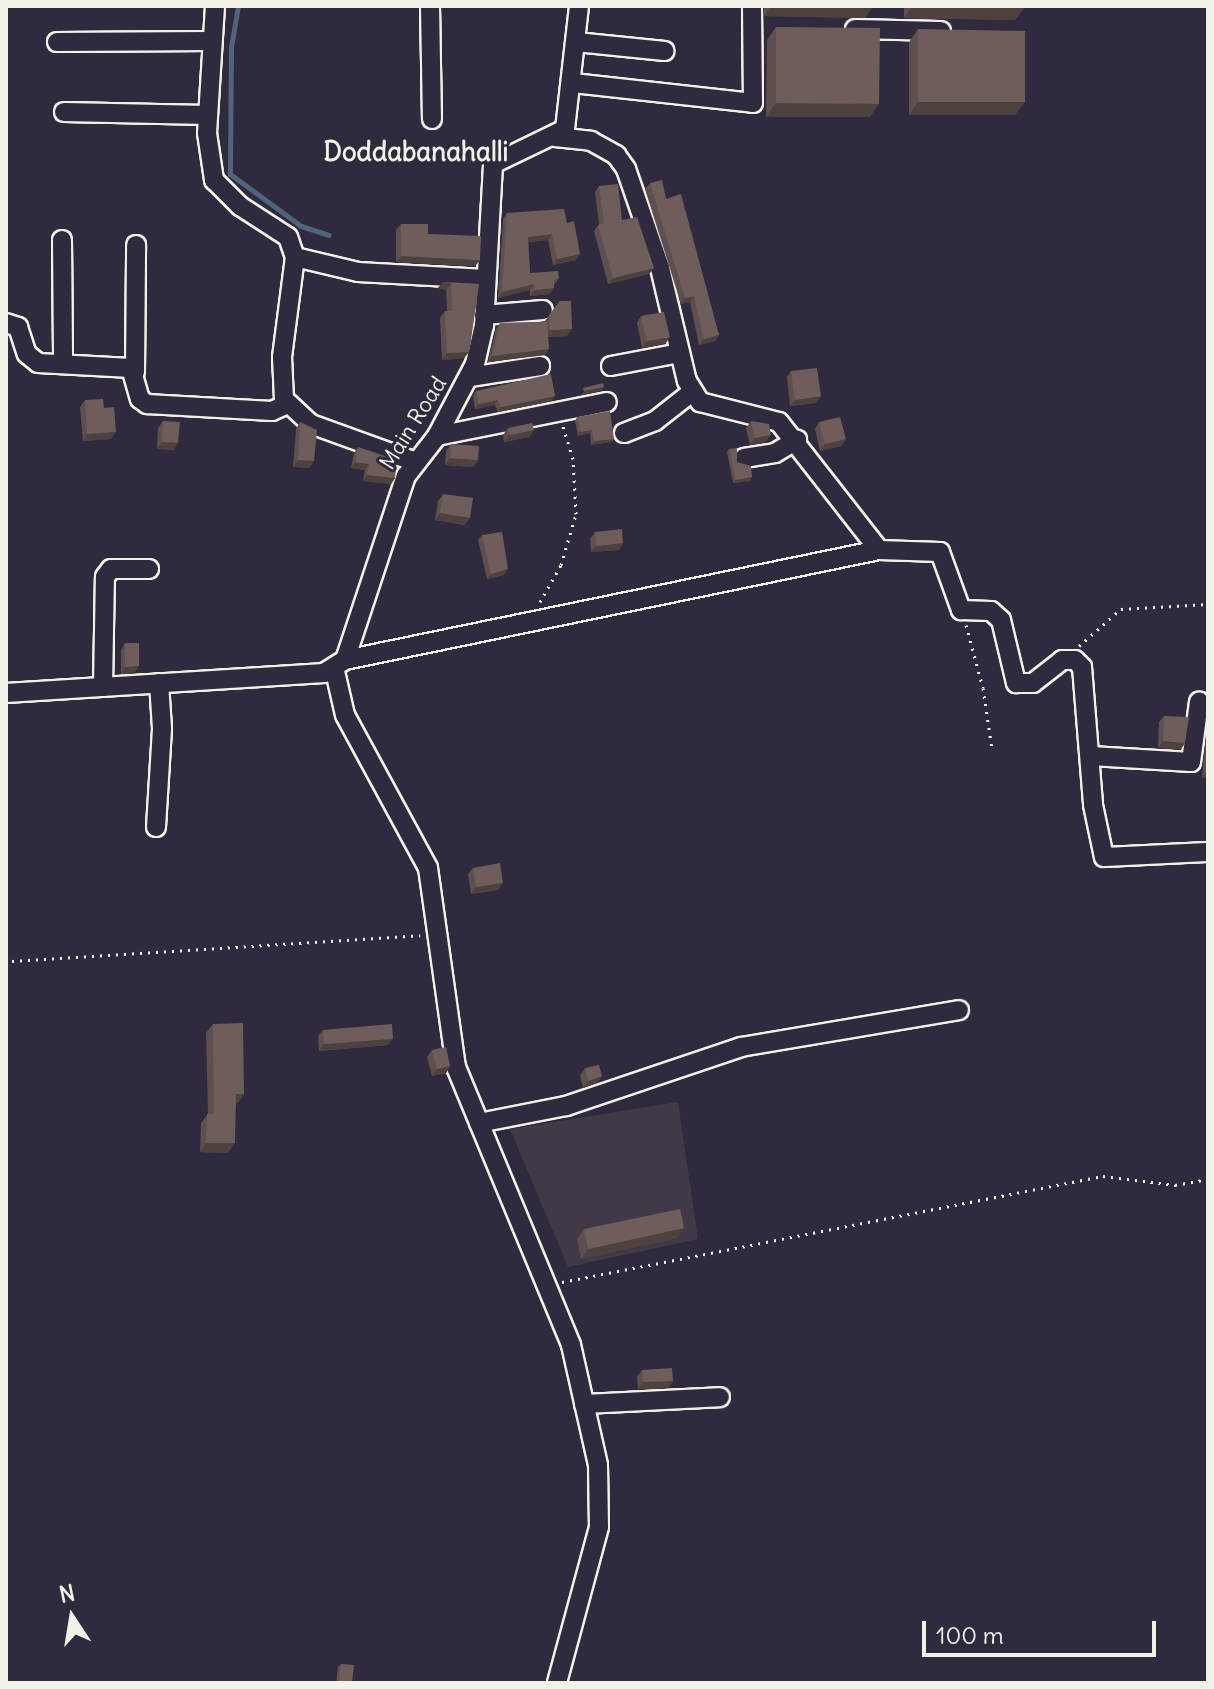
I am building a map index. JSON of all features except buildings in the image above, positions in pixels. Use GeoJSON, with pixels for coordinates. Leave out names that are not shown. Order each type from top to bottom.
{"type":"FeatureCollection","features":[{"type":"Feature","properties":{"kind":"street"},"geometry":{"type":"LineString","coordinates":[[215,6],[208,115],[214,180],[240,206],[288,237],[295,257],[282,357],[281,388],[288,404],[311,424],[416,462]]}},
{"type":"Feature","properties":{"kind":"street"},"geometry":{"type":"LineString","coordinates":[[430,6],[432,119]]}},
{"type":"Feature","properties":{"kind":"street"},"geometry":{"type":"LineString","coordinates":[[555,137],[568,120],[579,6]]}},
{"type":"Feature","properties":{"kind":"street"},"geometry":{"type":"LineString","coordinates":[[573,83],[753,103],[760,28],[752,6]]}},
{"type":"Feature","properties":{"kind":"street"},"geometry":{"type":"LineString","coordinates":[[830,29],[956,31]]}},
{"type":"Feature","properties":{"kind":"street"},"geometry":{"type":"LineString","coordinates":[[57,42],[211,41]]}},
{"type":"Feature","properties":{"kind":"street"},"geometry":{"type":"LineString","coordinates":[[576,42],[665,51]]}},
{"type":"Feature","properties":{"kind":"street"},"geometry":{"type":"LineString","coordinates":[[64,112],[208,115]]}},
{"type":"Feature","properties":{"kind":"street"},"geometry":{"type":"LineString","coordinates":[[555,137],[591,141],[616,155],[626,169],[660,268],[692,392],[706,404],[779,422],[797,440],[879,550]]}},
{"type":"Feature","properties":{"kind":"street","name":"Main Road"},"geometry":{"type":"LineString","coordinates":[[339,663],[392,511],[416,462],[437,436],[470,377],[484,315],[493,164],[555,137]]}},
{"type":"Feature","properties":{"kind":"street"},"geometry":{"type":"LineString","coordinates":[[62,240],[63,364]]}},
{"type":"Feature","properties":{"kind":"street"},"geometry":{"type":"LineString","coordinates":[[136,245],[135,372],[140,399],[147,404],[272,411],[288,404]]}},
{"type":"Feature","properties":{"kind":"street"},"geometry":{"type":"LineString","coordinates":[[295,257],[358,272],[486,279]]}},
{"type":"Feature","properties":{"kind":"street"},"geometry":{"type":"LineString","coordinates":[[484,315],[543,310]]}},
{"type":"Feature","properties":{"kind":"street"},"geometry":{"type":"LineString","coordinates":[[6,323],[18,327],[31,360],[124,366],[135,372]]}},
{"type":"Feature","properties":{"kind":"street"},"geometry":{"type":"LineString","coordinates":[[611,366],[680,353]]}},
{"type":"Feature","properties":{"kind":"street"},"geometry":{"type":"LineString","coordinates":[[470,377],[540,366]]}},
{"type":"Feature","properties":{"kind":"street"},"geometry":{"type":"LineString","coordinates":[[624,433],[655,421],[692,392]]}},
{"type":"Feature","properties":{"kind":"street"},"geometry":{"type":"LineString","coordinates":[[437,436],[607,402]]}},
{"type":"Feature","properties":{"kind":"street"},"geometry":{"type":"LineString","coordinates":[[744,458],[775,453],[797,440]]}},
{"type":"Feature","properties":{"kind":"street"},"geometry":{"type":"LineString","coordinates":[[6,693],[324,673],[339,663],[879,550],[940,552],[961,610],[991,611],[1001,620],[1016,683],[1033,683],[1068,658],[1082,667],[1093,805],[1104,857],[1208,852]]}},
{"type":"Feature","properties":{"kind":"street"},"geometry":{"type":"LineString","coordinates":[[103,687],[105,577],[111,569],[149,569]]}},
{"type":"Feature","properties":{"kind":"street"},"geometry":{"type":"LineString","coordinates":[[339,663],[350,726],[428,868],[449,1038],[479,1123],[571,1345],[584,1404],[602,1495],[599,1527],[557,1683]]}},
{"type":"Feature","properties":{"kind":"street"},"geometry":{"type":"LineString","coordinates":[[156,827],[162,728],[159,683]]}},
{"type":"Feature","properties":{"kind":"street"},"geometry":{"type":"LineString","coordinates":[[1091,756],[1191,762],[1199,702]]}},
{"type":"Feature","properties":{"kind":"street"},"geometry":{"type":"LineString","coordinates":[[479,1123],[566,1106],[741,1047],[959,1010]]}},
{"type":"Feature","properties":{"kind":"street"},"geometry":{"type":"LineString","coordinates":[[584,1404],[720,1397]]}},
{"type":"Feature","properties":{"kind":"path"},"geometry":{"type":"LineString","coordinates":[[527,622],[557,574],[576,514],[573,459],[559,414]]}},
{"type":"Feature","properties":{"kind":"path"},"geometry":{"type":"LineString","coordinates":[[1068,658],[1097,625],[1121,609],[1208,604]]}},
{"type":"Feature","properties":{"kind":"path"},"geometry":{"type":"LineString","coordinates":[[961,610],[983,688],[992,749]]}},
{"type":"Feature","properties":{"kind":"path"},"geometry":{"type":"LineString","coordinates":[[12,961],[436,934]]}},
{"type":"Feature","properties":{"kind":"path"},"geometry":{"type":"LineString","coordinates":[[546,1285],[1103,1176],[1175,1185],[1208,1179]]}},
{"type":"Feature","properties":{"kind":"shaded area"},"geometry":{"type":"Polygon","coordinates":[[[678,1102],[698,1239],[568,1267],[510,1129],[678,1102]]]}},
{"type":"Feature","properties":{"kind":"waterway"},"geometry":{"type":"LineString","coordinates":[[238,6],[231,47],[230,174],[301,226],[329,235]]}},
{"type":"Feature","properties":{"kind":"district","name":"Doddabanahalli"},"geometry":{"type":"Point","coordinates":[416,152]}}]}
